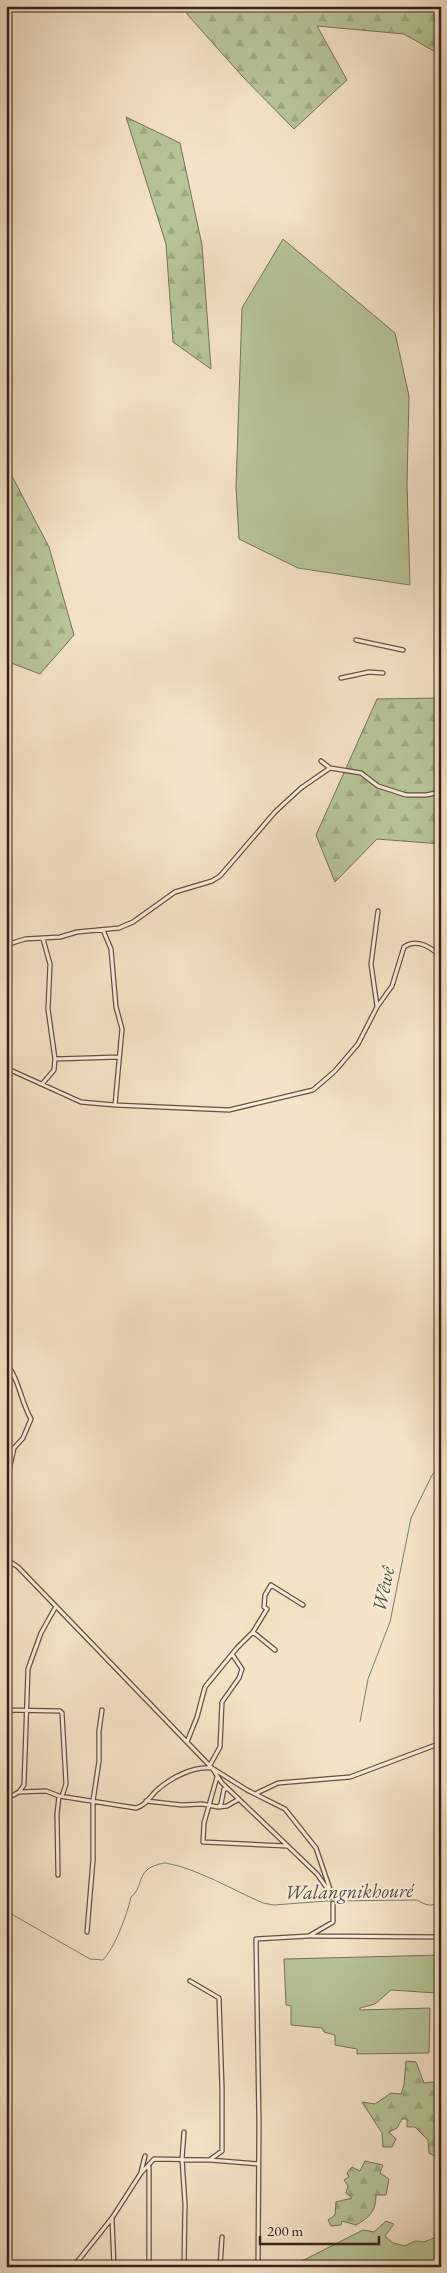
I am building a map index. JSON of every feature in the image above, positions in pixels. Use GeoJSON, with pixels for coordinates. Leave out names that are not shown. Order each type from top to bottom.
{"type":"FeatureCollection","features":[{"type":"Feature","properties":{"kind":"street"},"geometry":{"type":"LineString","coordinates":[[356,640],[403,650]]}},
{"type":"Feature","properties":{"kind":"street"},"geometry":{"type":"LineString","coordinates":[[341,678],[369,672],[383,674]]}},
{"type":"Feature","properties":{"kind":"street"},"geometry":{"type":"LineString","coordinates":[[321,761],[330,768],[366,775],[378,786],[399,794],[426,795],[441,792]]}},
{"type":"Feature","properties":{"kind":"street"},"geometry":{"type":"LineString","coordinates":[[6,946],[25,938],[43,939],[77,932],[119,928],[134,922],[175,892],[212,881],[220,876],[275,812],[301,788],[330,768]]}},
{"type":"Feature","properties":{"kind":"street"},"geometry":{"type":"LineString","coordinates":[[377,1007],[371,964],[378,911]]}},
{"type":"Feature","properties":{"kind":"street"},"geometry":{"type":"LineString","coordinates":[[104,930],[111,950],[116,1008],[122,1029],[115,1105]]}},
{"type":"Feature","properties":{"kind":"street"},"geometry":{"type":"LineString","coordinates":[[43,939],[50,964],[48,1010],[55,1059],[54,1070],[43,1083]]}},
{"type":"Feature","properties":{"kind":"street"},"geometry":{"type":"LineString","coordinates":[[6,1068],[43,1083],[81,1102],[115,1105],[229,1110],[313,1090],[335,1071],[358,1044],[377,1007],[392,986],[404,947],[409,944],[420,944],[441,956]]}},
{"type":"Feature","properties":{"kind":"street"},"geometry":{"type":"LineString","coordinates":[[55,1059],[119,1057]]}},
{"type":"Feature","properties":{"kind":"street"},"geometry":{"type":"LineString","coordinates":[[6,1368],[9,1367],[17,1378],[26,1409],[31,1419],[23,1438],[14,1448],[6,1484]]}},
{"type":"Feature","properties":{"kind":"street"},"geometry":{"type":"LineString","coordinates":[[6,1559],[18,1568],[211,1766],[256,1794],[285,1809],[316,1848],[333,1898],[317,1874],[228,1789],[211,1766]]}},
{"type":"Feature","properties":{"kind":"street"},"geometry":{"type":"LineString","coordinates":[[187,1742],[197,1717],[205,1687],[252,1632],[267,1609],[264,1607],[264,1600],[271,1585],[303,1605]]}},
{"type":"Feature","properties":{"kind":"street"},"geometry":{"type":"LineString","coordinates":[[6,1799],[19,1792],[24,1785],[28,1669],[41,1633],[55,1608]]}},
{"type":"Feature","properties":{"kind":"street"},"geometry":{"type":"LineString","coordinates":[[252,1632],[275,1650]]}},
{"type":"Feature","properties":{"kind":"street"},"geometry":{"type":"LineString","coordinates":[[211,1766],[220,1747],[222,1702],[239,1678],[242,1669],[232,1654]]}},
{"type":"Feature","properties":{"kind":"street"},"geometry":{"type":"LineString","coordinates":[[6,1710],[26,1712],[60,1711],[62,1713],[66,1784],[60,1796],[57,1814],[58,1874]]}},
{"type":"Feature","properties":{"kind":"street"},"geometry":{"type":"LineString","coordinates":[[87,1932],[93,1860],[93,1801],[99,1761],[102,1710]]}},
{"type":"Feature","properties":{"kind":"street"},"geometry":{"type":"LineString","coordinates":[[256,1794],[278,1783],[350,1777],[441,1743]]}},
{"type":"Feature","properties":{"kind":"street"},"geometry":{"type":"LineString","coordinates":[[19,1792],[46,1791],[60,1796],[136,1808],[144,1805],[158,1789],[182,1773],[211,1766]]}},
{"type":"Feature","properties":{"kind":"street"},"geometry":{"type":"LineString","coordinates":[[217,1776],[208,1806],[202,1838],[203,1842],[287,1846]]}},
{"type":"Feature","properties":{"kind":"street"},"geometry":{"type":"LineString","coordinates":[[218,1806],[221,1804],[224,1789],[228,1789]]}},
{"type":"Feature","properties":{"kind":"street"},"geometry":{"type":"LineString","coordinates":[[146,1801],[182,1805],[227,1806],[239,1799]]}},
{"type":"Feature","properties":{"kind":"street"},"geometry":{"type":"LineString","coordinates":[[309,1936],[333,1922],[333,1903]]}},
{"type":"Feature","properties":{"kind":"street"},"geometry":{"type":"LineString","coordinates":[[258,2267],[259,2164],[256,1940],[339,1935],[441,1937]]}},
{"type":"Feature","properties":{"kind":"street"},"geometry":{"type":"LineString","coordinates":[[190,1980],[219,1998],[222,2151],[210,2160]]}},
{"type":"Feature","properties":{"kind":"street"},"geometry":{"type":"LineString","coordinates":[[184,2132],[182,2159],[185,2204],[184,2267]]}},
{"type":"Feature","properties":{"kind":"street"},"geometry":{"type":"LineString","coordinates":[[141,2173],[145,2156]]}},
{"type":"Feature","properties":{"kind":"street"},"geometry":{"type":"LineString","coordinates":[[74,2266],[112,2218],[141,2173],[154,2159],[210,2160],[259,2164]]}},
{"type":"Feature","properties":{"kind":"street"},"geometry":{"type":"LineString","coordinates":[[148,2166],[149,2267]]}},
{"type":"Feature","properties":{"kind":"street"},"geometry":{"type":"LineString","coordinates":[[112,2218],[114,2267]]}},
{"type":"Feature","properties":{"kind":"street"},"geometry":{"type":"LineString","coordinates":[[220,2267],[222,2236]]}},
{"type":"Feature","properties":{"kind":"green space"},"geometry":{"type":"Polygon","coordinates":[[[187,6],[441,6],[441,55],[404,34],[317,26],[347,80],[294,129],[242,76],[187,14],[187,6]]]}},
{"type":"Feature","properties":{"kind":"green space"},"geometry":{"type":"Polygon","coordinates":[[[126,117],[180,143],[202,245],[211,369],[173,342],[166,244],[126,117]]]}},
{"type":"Feature","properties":{"kind":"green space"},"geometry":{"type":"Polygon","coordinates":[[[283,239],[395,333],[409,396],[407,484],[410,585],[298,568],[239,539],[236,487],[242,308],[283,239]]]}},
{"type":"Feature","properties":{"kind":"green space"},"geometry":{"type":"Polygon","coordinates":[[[12,476],[49,547],[74,635],[40,674],[6,661],[6,479],[12,476]]]}},
{"type":"Feature","properties":{"kind":"green space"},"geometry":{"type":"Polygon","coordinates":[[[441,698],[441,844],[377,839],[335,882],[316,835],[377,699],[441,698]]]}},
{"type":"Feature","properties":{"kind":"green space"},"geometry":{"type":"Polygon","coordinates":[[[441,1955],[441,2054],[438,2053],[436,1993],[391,1990],[375,2004],[360,2008],[360,2010],[430,2008],[429,2053],[357,2054],[357,2049],[335,2045],[335,2035],[324,2032],[322,2028],[291,2025],[291,2006],[286,2005],[284,1959],[441,1955]]]}},
{"type":"Feature","properties":{"kind":"green space"},"geometry":{"type":"Polygon","coordinates":[[[406,2061],[416,2062],[424,2083],[433,2082],[441,2090],[441,2159],[429,2153],[428,2140],[415,2127],[407,2127],[407,2119],[402,2119],[397,2128],[389,2132],[396,2139],[392,2147],[383,2147],[382,2133],[362,2102],[375,2104],[391,2093],[401,2094],[404,2085],[406,2061]]]}},
{"type":"Feature","properties":{"kind":"green space"},"geometry":{"type":"Polygon","coordinates":[[[365,2161],[383,2165],[380,2173],[389,2179],[386,2195],[376,2195],[375,2205],[371,2213],[356,2225],[342,2221],[341,2225],[331,2226],[328,2220],[335,2215],[336,2202],[352,2198],[346,2193],[348,2186],[344,2180],[349,2177],[347,2173],[352,2167],[360,2171],[365,2161]]]}},
{"type":"Feature","properties":{"kind":"green space"},"geometry":{"type":"Polygon","coordinates":[[[386,2221],[394,2224],[385,2236],[393,2243],[405,2246],[415,2241],[424,2242],[441,2235],[441,2267],[290,2267],[363,2230],[374,2232],[386,2221]]]}},
{"type":"Feature","properties":{"kind":"waterway","name":"Wêwê"},"geometry":{"type":"LineString","coordinates":[[360,1722],[368,1679],[390,1622],[411,1518],[432,1475],[441,1465]]}},
{"type":"Feature","properties":{"kind":"waterway","name":"Walangnikhouré"},"geometry":{"type":"LineString","coordinates":[[6,1911],[90,1959],[103,1960],[116,1939],[131,1897],[145,1872],[154,1866],[166,1863],[190,1870],[263,1903],[274,1905],[327,1901],[417,1900],[431,1905],[441,1901]]}}]}
